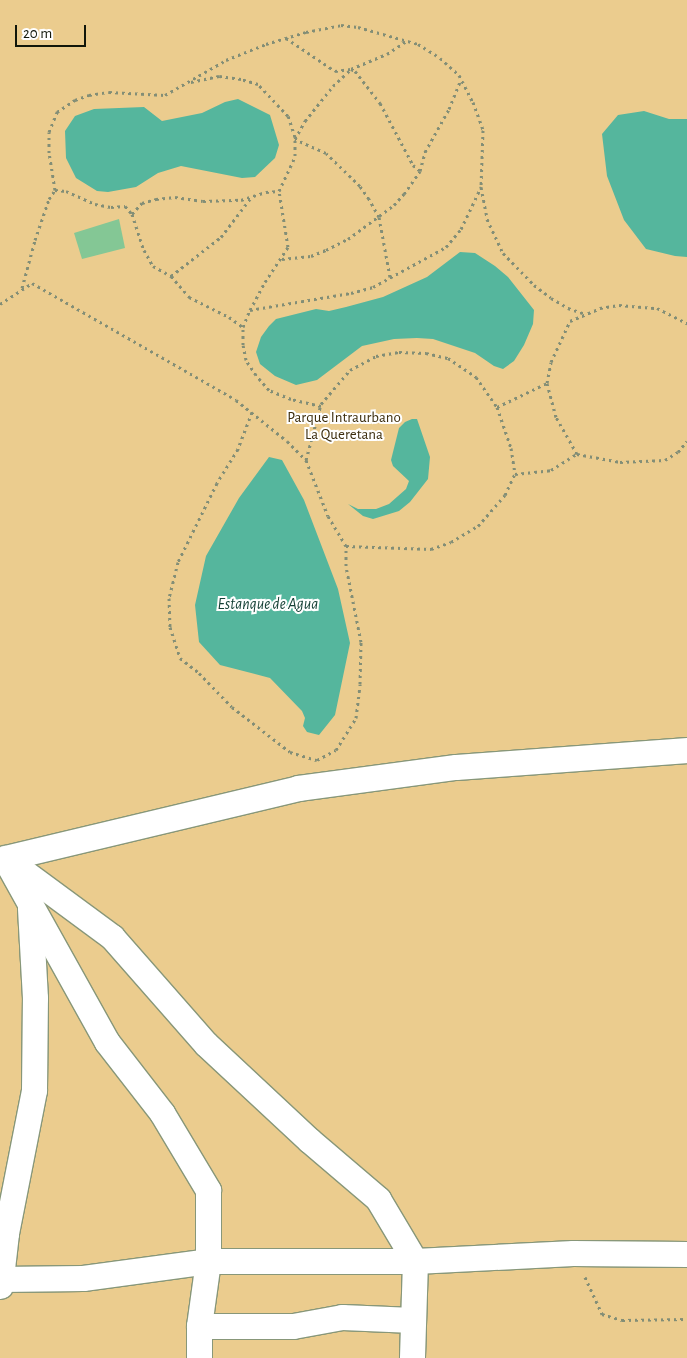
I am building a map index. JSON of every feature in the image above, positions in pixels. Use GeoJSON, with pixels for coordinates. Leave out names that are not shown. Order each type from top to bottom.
{"type":"FeatureCollection","features":[{"type":"Feature","properties":{"kind":"street"},"geometry":{"type":"LineString","coordinates":[[2,854],[298,788],[456,767],[687,750]]}},
{"type":"Feature","properties":{"kind":"street"},"geometry":{"type":"LineString","coordinates":[[2,854],[107,1042],[162,1113],[208,1190],[208,1261],[199,1326],[199,1358]]}},
{"type":"Feature","properties":{"kind":"street"},"geometry":{"type":"LineString","coordinates":[[2,854],[112,937],[206,1044],[309,1140],[378,1199],[415,1260],[412,1358]]}},
{"type":"Feature","properties":{"kind":"street"},"geometry":{"type":"LineString","coordinates":[[0,1286],[6,1233],[34,1090],[35,998],[30,903]]}},
{"type":"Feature","properties":{"kind":"street"},"geometry":{"type":"LineString","coordinates":[[0,1204],[6,1233]]}},
{"type":"Feature","properties":{"kind":"street"},"geometry":{"type":"LineString","coordinates":[[0,1279],[83,1278],[208,1261],[415,1260],[574,1253],[687,1254]]}},
{"type":"Feature","properties":{"kind":"street"},"geometry":{"type":"LineString","coordinates":[[199,1326],[293,1326],[342,1317],[413,1320]]}},
{"type":"Feature","properties":{"kind":"path"},"geometry":{"type":"LineString","coordinates":[[22,289],[35,240],[49,199],[55,190],[49,153],[49,132],[58,112],[75,100],[89,95],[109,92],[166,95],[226,60],[286,38],[341,25],[358,27],[418,44],[440,58],[461,79],[474,102],[483,130],[482,187],[487,219],[503,253],[534,285],[551,298],[568,308],[585,314]]}},
{"type":"Feature","properties":{"kind":"path"},"geometry":{"type":"LineString","coordinates":[[286,38],[335,71],[351,69],[387,54],[406,41]]}},
{"type":"Feature","properties":{"kind":"path"},"geometry":{"type":"LineString","coordinates":[[295,139],[305,122],[333,86],[351,69]]}},
{"type":"Feature","properties":{"kind":"path"},"geometry":{"type":"LineString","coordinates":[[351,69],[380,103],[413,165],[420,171]]}},
{"type":"Feature","properties":{"kind":"path"},"geometry":{"type":"LineString","coordinates":[[188,82],[219,76],[258,84],[288,116],[295,139],[296,156],[279,191],[288,247],[282,259],[264,282],[250,310],[243,327],[243,345],[246,360],[268,390],[291,399],[321,406]]}},
{"type":"Feature","properties":{"kind":"path"},"geometry":{"type":"LineString","coordinates":[[282,259],[311,256],[348,239],[379,218],[404,194],[420,171],[425,152],[449,109],[461,79]]}},
{"type":"Feature","properties":{"kind":"path"},"geometry":{"type":"LineString","coordinates":[[295,139],[326,153],[360,186],[379,218],[390,276]]}},
{"type":"Feature","properties":{"kind":"path"},"geometry":{"type":"LineString","coordinates":[[250,310],[351,293],[372,287],[446,248],[461,229],[482,187]]}},
{"type":"Feature","properties":{"kind":"path"},"geometry":{"type":"LineString","coordinates":[[55,190],[66,191],[95,204],[111,208],[125,206],[132,214],[144,250],[153,266],[170,276],[188,297],[229,317],[243,327]]}},
{"type":"Feature","properties":{"kind":"path"},"geometry":{"type":"LineString","coordinates":[[132,214],[142,203],[156,199],[175,198],[224,201],[250,198],[266,192],[279,191]]}},
{"type":"Feature","properties":{"kind":"path"},"geometry":{"type":"LineString","coordinates":[[170,276],[221,237],[250,198]]}},
{"type":"Feature","properties":{"kind":"path"},"geometry":{"type":"LineString","coordinates":[[0,304],[32,283],[236,400],[252,412],[306,460],[328,516],[346,546],[346,566],[361,642],[360,684],[356,718],[336,750],[318,760],[290,752],[232,707],[199,673],[180,658],[170,627],[169,598],[178,562],[218,482],[238,449],[252,412]]}},
{"type":"Feature","properties":{"kind":"path"},"geometry":{"type":"LineString","coordinates":[[577,454],[556,417],[547,383],[551,362],[570,321],[585,314],[619,305],[657,308],[687,323]]}},
{"type":"Feature","properties":{"kind":"path"},"geometry":{"type":"LineString","coordinates":[[306,460],[321,406],[332,389],[350,370],[376,356],[399,352],[426,353],[448,358],[476,377],[497,407],[511,448],[515,474],[505,494],[478,526],[450,542],[431,549],[346,546]]}},
{"type":"Feature","properties":{"kind":"path"},"geometry":{"type":"LineString","coordinates":[[497,407],[547,383]]}},
{"type":"Feature","properties":{"kind":"path"},"geometry":{"type":"LineString","coordinates":[[515,474],[551,470],[577,454],[620,462],[665,460],[678,452],[687,440]]}},
{"type":"Feature","properties":{"kind":"path"},"geometry":{"type":"LineString","coordinates":[[574,1253],[602,1314],[622,1320],[687,1319]]}},
{"type":"Feature","properties":{"kind":"green space","name":"Parque Intraurbano La Queretana"},"geometry":{"type":"Polygon","coordinates":[[[0,0],[687,0],[687,1358],[0,1358],[0,0]]]}},
{"type":"Feature","properties":{"kind":"water"},"geometry":{"type":"Polygon","coordinates":[[[238,99],[270,115],[279,145],[275,158],[255,177],[242,178],[181,166],[158,173],[136,187],[108,192],[97,191],[76,178],[66,158],[65,131],[75,116],[94,109],[144,107],[162,121],[202,113],[225,102],[238,99]]]}},
{"type":"Feature","properties":{"kind":"water"},"geometry":{"type":"Polygon","coordinates":[[[644,111],[669,119],[687,119],[687,257],[646,249],[624,220],[607,176],[602,134],[618,115],[644,111]]]}},
{"type":"Feature","properties":{"kind":"water"},"geometry":{"type":"Polygon","coordinates":[[[460,252],[475,253],[495,266],[508,277],[534,310],[533,324],[524,345],[514,361],[503,369],[494,366],[475,353],[433,339],[417,338],[394,339],[362,346],[317,380],[296,385],[275,376],[260,364],[256,352],[261,337],[276,319],[316,309],[329,311],[383,297],[427,277],[460,252]]]}},
{"type":"Feature","properties":{"kind":"water"},"geometry":{"type":"Polygon","coordinates":[[[417,419],[430,457],[428,479],[410,502],[399,511],[373,519],[363,516],[348,504],[358,509],[376,509],[389,504],[406,489],[409,481],[393,466],[391,460],[399,428],[405,422],[417,419]]]}},
{"type":"Feature","properties":{"kind":"water","name":"Estanque de Agua"},"geometry":{"type":"Polygon","coordinates":[[[269,457],[282,460],[304,500],[338,589],[350,643],[335,715],[319,735],[307,732],[303,726],[305,718],[302,711],[270,678],[220,665],[199,642],[195,605],[206,556],[239,498],[269,457]]]}},
{"type":"Feature","properties":{"kind":"building"},"geometry":{"type":"Polygon","coordinates":[[[119,219],[125,248],[82,259],[74,233],[119,219]]]}}]}
